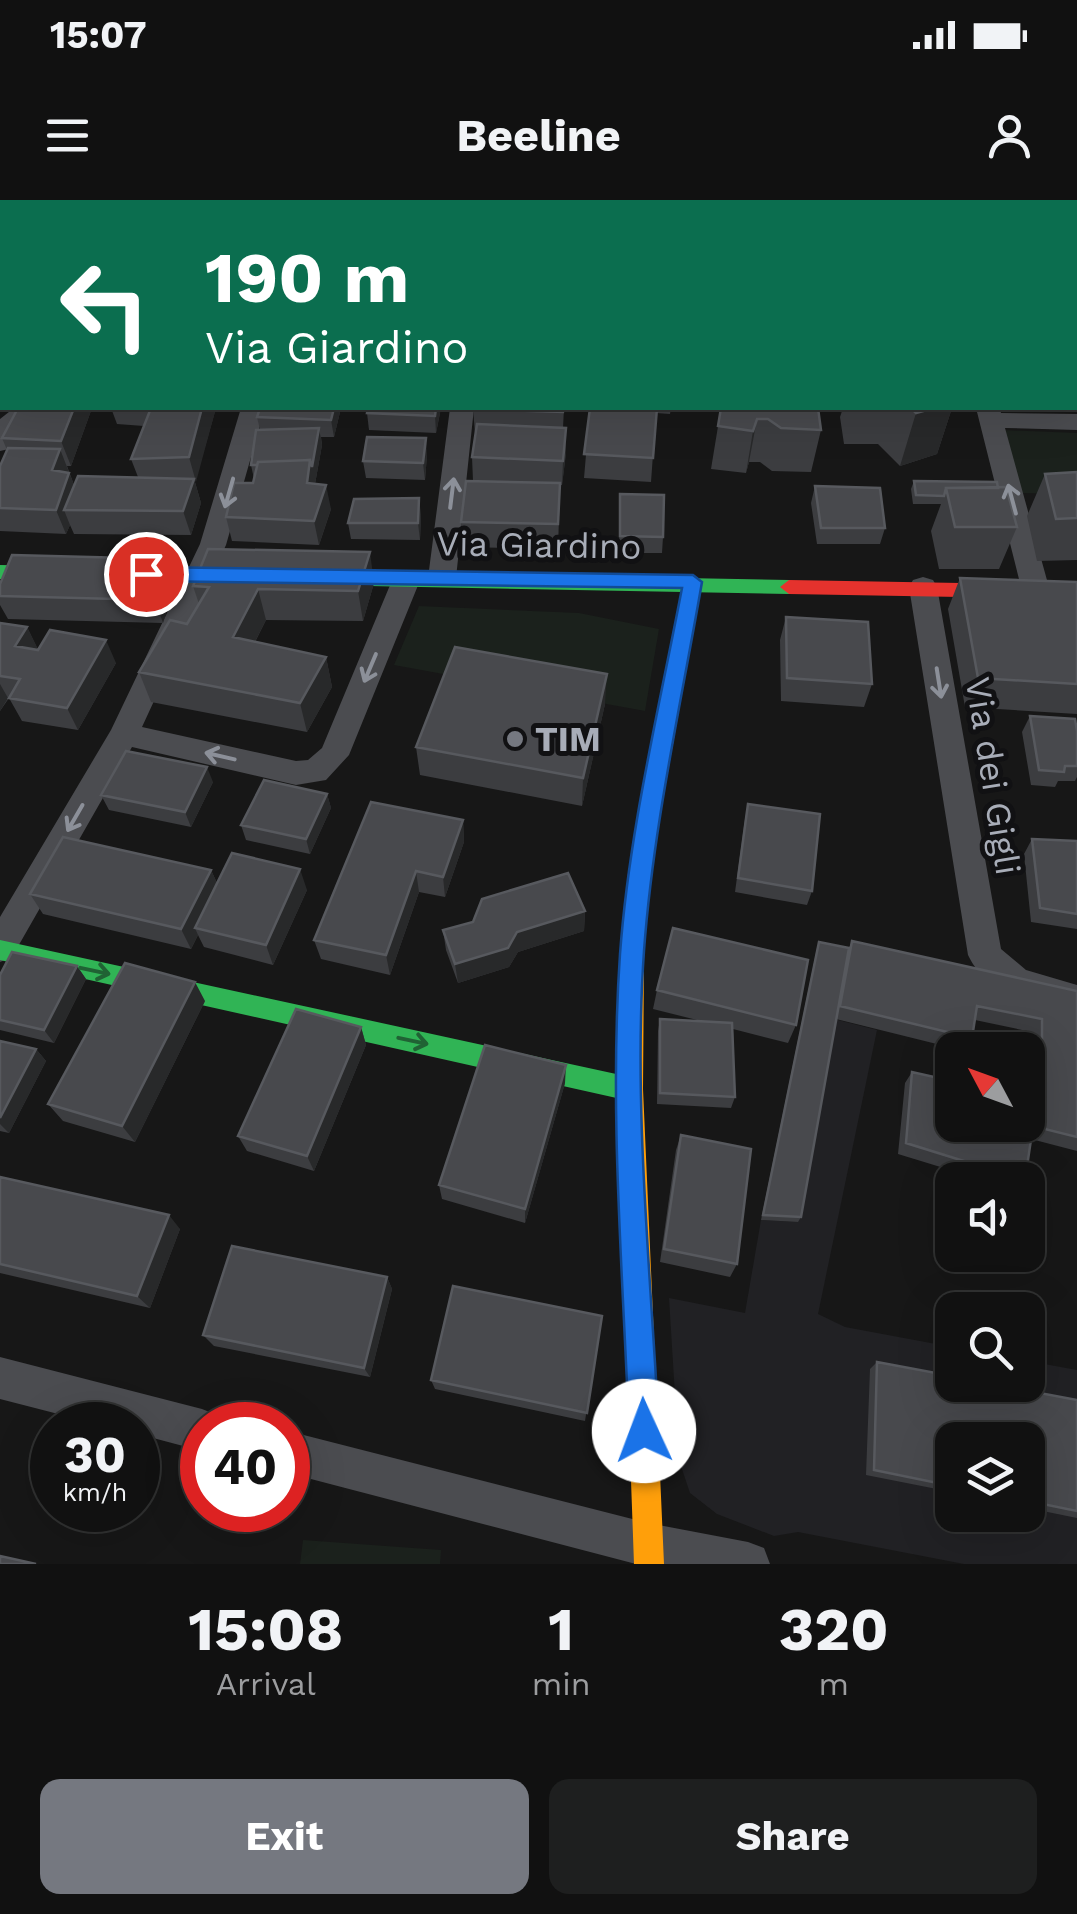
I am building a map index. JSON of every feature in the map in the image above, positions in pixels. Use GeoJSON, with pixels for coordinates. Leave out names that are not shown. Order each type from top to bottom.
{"type":"FeatureCollection","features":[{"type":"Feature","properties":{"kind":"street"},"geometry":{"type":"LineString","coordinates":[[44,200],[67,200]]}},
{"type":"Feature","properties":{"kind":"street"},"geometry":{"type":"LineString","coordinates":[[0,443],[10,422],[25,410]]}},
{"type":"Feature","properties":{"kind":"street"},"geometry":{"type":"LineString","coordinates":[[252,410],[216,540],[124,734],[0,948],[630,1088]]}},
{"type":"Feature","properties":{"kind":"street"},"geometry":{"type":"LineString","coordinates":[[442,578],[462,410]]}},
{"type":"Feature","properties":{"kind":"street"},"geometry":{"type":"LineString","coordinates":[[1036,591],[989,414],[1077,422]]}},
{"type":"Feature","properties":{"kind":"street","name":"Via Giardino"},"geometry":{"type":"LineString","coordinates":[[5,579],[197,574],[1077,592]]}},
{"type":"Feature","properties":{"kind":"street"},"geometry":{"type":"LineString","coordinates":[[124,734],[296,773],[315,771],[334,755],[407,578]]}},
{"type":"Feature","properties":{"kind":"street"},"geometry":{"type":"LineString","coordinates":[[649,1554],[630,1088],[631,974],[637,888],[693,582]]}},
{"type":"Feature","properties":{"kind":"street","name":"Via dei Gigli"},"geometry":{"type":"LineString","coordinates":[[923,586],[983,947],[999,973],[1024,987],[1077,1000]]}},
{"type":"Feature","properties":{"kind":"street"},"geometry":{"type":"LineString","coordinates":[[0,1378],[180,1424]]}},
{"type":"Feature","properties":{"kind":"street"},"geometry":{"type":"LineString","coordinates":[[310,1458],[649,1554],[748,1564]]}},
{"type":"Feature","properties":{"kind":"shaded area"},"geometry":{"type":"Polygon","coordinates":[[[1002,430],[1077,433],[1077,494],[1020,493],[1002,430]]]}},
{"type":"Feature","properties":{"kind":"shaded area"},"geometry":{"type":"Polygon","coordinates":[[[419,606],[579,613],[659,629],[645,711],[394,665],[419,606]]]}},
{"type":"Feature","properties":{"kind":"shaded area"},"geometry":{"type":"Polygon","coordinates":[[[834,1019],[877,1030],[818,1314],[845,1327],[935,1344],[935,1402],[1045,1402],[1045,1364],[1077,1370],[1077,1564],[964,1564],[798,1532],[774,1536],[717,1514],[690,1493],[679,1460],[669,1298],[745,1313],[761,1220],[797,1222],[834,1019]]]}},
{"type":"Feature","properties":{"kind":"shaded area"},"geometry":{"type":"Polygon","coordinates":[[[303,1540],[441,1550],[440,1564],[300,1564],[303,1540]]]}},
{"type":"Feature","properties":{"kind":"building"},"geometry":{"type":"Polygon","coordinates":[[[17,410],[73,410],[61,441],[2,438],[17,410]]]}},
{"type":"Feature","properties":{"kind":"building"},"geometry":{"type":"Polygon","coordinates":[[[150,410],[201,410],[189,457],[131,459],[150,410]]]}},
{"type":"Feature","properties":{"kind":"building"},"geometry":{"type":"Polygon","coordinates":[[[259,410],[334,410],[331,420],[257,417],[259,410]]]}},
{"type":"Feature","properties":{"kind":"building"},"geometry":{"type":"Polygon","coordinates":[[[368,410],[436,410],[435,416],[367,413],[368,410]]]}},
{"type":"Feature","properties":{"kind":"building"},"geometry":{"type":"Polygon","coordinates":[[[590,410],[657,410],[653,458],[584,454],[590,410]]]}},
{"type":"Feature","properties":{"kind":"building"},"geometry":{"type":"Polygon","coordinates":[[[721,410],[818,410],[821,430],[781,428],[768,419],[757,419],[753,431],[718,426],[721,410]]]}},
{"type":"Feature","properties":{"kind":"building"},"geometry":{"type":"Polygon","coordinates":[[[477,424],[566,428],[563,461],[472,457],[477,424]]]}},
{"type":"Feature","properties":{"kind":"building"},"geometry":{"type":"Polygon","coordinates":[[[319,428],[312,467],[310,460],[251,465],[256,430],[319,428]]]}},
{"type":"Feature","properties":{"kind":"building"},"geometry":{"type":"Polygon","coordinates":[[[367,437],[426,438],[423,463],[363,461],[367,437]]]}},
{"type":"Feature","properties":{"kind":"building"},"geometry":{"type":"Polygon","coordinates":[[[8,448],[60,449],[52,470],[69,473],[56,510],[0,508],[0,466],[8,448]]]}},
{"type":"Feature","properties":{"kind":"building"},"geometry":{"type":"Polygon","coordinates":[[[310,460],[307,483],[326,485],[314,521],[226,517],[234,483],[253,483],[258,462],[310,460]]]}},
{"type":"Feature","properties":{"kind":"building"},"geometry":{"type":"Polygon","coordinates":[[[1077,472],[1077,518],[1056,519],[1045,474],[1077,472]]]}},
{"type":"Feature","properties":{"kind":"building"},"geometry":{"type":"Polygon","coordinates":[[[78,476],[194,479],[183,511],[64,510],[78,476]]]}},
{"type":"Feature","properties":{"kind":"building"},"geometry":{"type":"Polygon","coordinates":[[[466,481],[560,483],[558,524],[461,522],[466,481]]]}},
{"type":"Feature","properties":{"kind":"building"},"geometry":{"type":"Polygon","coordinates":[[[914,481],[997,482],[998,488],[946,488],[944,496],[916,495],[914,481]]]}},
{"type":"Feature","properties":{"kind":"building"},"geometry":{"type":"Polygon","coordinates":[[[815,486],[880,488],[885,528],[821,528],[815,486]]]}},
{"type":"Feature","properties":{"kind":"building"},"geometry":{"type":"Polygon","coordinates":[[[1006,487],[1017,527],[955,527],[946,488],[1006,487]]]}},
{"type":"Feature","properties":{"kind":"building"},"geometry":{"type":"Polygon","coordinates":[[[620,494],[664,495],[663,537],[620,536],[620,494]]]}},
{"type":"Feature","properties":{"kind":"building"},"geometry":{"type":"Polygon","coordinates":[[[419,498],[418,523],[348,523],[354,499],[419,498]]]}},
{"type":"Feature","properties":{"kind":"building"},"geometry":{"type":"Polygon","coordinates":[[[208,549],[370,552],[358,591],[258,589],[233,637],[326,657],[300,703],[139,672],[170,620],[187,624],[209,587],[193,586],[208,549]]]}},
{"type":"Feature","properties":{"kind":"building"},"geometry":{"type":"Polygon","coordinates":[[[12,555],[167,559],[155,600],[0,596],[0,584],[12,555]]]}},
{"type":"Feature","properties":{"kind":"building"},"geometry":{"type":"Polygon","coordinates":[[[960,578],[1077,582],[1077,684],[978,678],[960,578]]]}},
{"type":"Feature","properties":{"kind":"building"},"geometry":{"type":"Polygon","coordinates":[[[786,617],[868,622],[872,684],[787,678],[786,617]]]}},
{"type":"Feature","properties":{"kind":"building"},"geometry":{"type":"Polygon","coordinates":[[[0,623],[27,627],[15,646],[38,650],[50,630],[106,640],[67,708],[9,698],[20,679],[0,676],[0,623]]]}},
{"type":"Feature","properties":{"kind":"building","name":"TIM"},"geometry":{"type":"Polygon","coordinates":[[[455,647],[607,674],[583,778],[416,747],[455,647]]]}},
{"type":"Feature","properties":{"kind":"building"},"geometry":{"type":"Polygon","coordinates":[[[1030,716],[1075,719],[1077,766],[1065,766],[1064,772],[1039,770],[1030,716]]]}},
{"type":"Feature","properties":{"kind":"building"},"geometry":{"type":"Polygon","coordinates":[[[126,751],[207,767],[185,812],[101,795],[126,751]]]}},
{"type":"Feature","properties":{"kind":"building"},"geometry":{"type":"Polygon","coordinates":[[[264,780],[327,794],[306,839],[241,825],[264,780]]]}},
{"type":"Feature","properties":{"kind":"building"},"geometry":{"type":"Polygon","coordinates":[[[371,802],[463,820],[443,877],[416,871],[386,955],[314,940],[371,802]]]}},
{"type":"Feature","properties":{"kind":"building"},"geometry":{"type":"Polygon","coordinates":[[[748,804],[820,814],[812,891],[738,878],[748,804]]]}},
{"type":"Feature","properties":{"kind":"building"},"geometry":{"type":"Polygon","coordinates":[[[63,837],[211,870],[181,929],[30,894],[63,837]]]}},
{"type":"Feature","properties":{"kind":"building"},"geometry":{"type":"Polygon","coordinates":[[[1032,839],[1077,841],[1077,914],[1040,908],[1032,839]]]}},
{"type":"Feature","properties":{"kind":"building"},"geometry":{"type":"Polygon","coordinates":[[[232,853],[300,869],[266,945],[195,928],[232,853]]]}},
{"type":"Feature","properties":{"kind":"building"},"geometry":{"type":"Polygon","coordinates":[[[568,873],[585,911],[517,932],[508,948],[455,964],[443,930],[473,922],[482,899],[568,873]]]}},
{"type":"Feature","properties":{"kind":"building"},"geometry":{"type":"Polygon","coordinates":[[[673,928],[808,960],[796,1025],[657,990],[673,928]]]}},
{"type":"Feature","properties":{"kind":"building"},"geometry":{"type":"Polygon","coordinates":[[[852,941],[1077,991],[1077,1137],[1045,1129],[1042,1019],[977,1006],[973,1032],[947,1032],[840,1006],[852,941]]]}},
{"type":"Feature","properties":{"kind":"building"},"geometry":{"type":"Polygon","coordinates":[[[819,942],[849,948],[801,1217],[763,1215],[819,942]]]}},
{"type":"Feature","properties":{"kind":"building"},"geometry":{"type":"Polygon","coordinates":[[[12,952],[77,966],[44,1030],[0,1020],[0,975],[12,952]]]}},
{"type":"Feature","properties":{"kind":"building"},"geometry":{"type":"Polygon","coordinates":[[[125,963],[195,982],[122,1126],[48,1104],[125,963]]]}},
{"type":"Feature","properties":{"kind":"building"},"geometry":{"type":"Polygon","coordinates":[[[296,1009],[361,1027],[307,1156],[238,1136],[296,1009]]]}},
{"type":"Feature","properties":{"kind":"building"},"geometry":{"type":"Polygon","coordinates":[[[660,1019],[732,1023],[735,1097],[660,1093],[660,1019]]]}},
{"type":"Feature","properties":{"kind":"building"},"geometry":{"type":"Polygon","coordinates":[[[0,1041],[36,1049],[0,1118],[0,1041]]]}},
{"type":"Feature","properties":{"kind":"building"},"geometry":{"type":"Polygon","coordinates":[[[485,1045],[566,1065],[525,1209],[439,1185],[485,1045]]]}},
{"type":"Feature","properties":{"kind":"building"},"geometry":{"type":"Polygon","coordinates":[[[912,1072],[935,1077],[935,1142],[1031,1142],[1028,1162],[967,1162],[906,1143],[912,1072]]]}},
{"type":"Feature","properties":{"kind":"building"},"geometry":{"type":"Polygon","coordinates":[[[681,1135],[751,1149],[737,1264],[664,1249],[681,1135]]]}},
{"type":"Feature","properties":{"kind":"building"},"geometry":{"type":"Polygon","coordinates":[[[0,1177],[169,1215],[137,1296],[0,1264],[0,1177]]]}},
{"type":"Feature","properties":{"kind":"building"},"geometry":{"type":"Polygon","coordinates":[[[232,1246],[387,1277],[364,1368],[203,1335],[232,1246]]]}},
{"type":"Feature","properties":{"kind":"building"},"geometry":{"type":"Polygon","coordinates":[[[453,1286],[602,1316],[587,1413],[431,1380],[453,1286]]]}},
{"type":"Feature","properties":{"kind":"building"},"geometry":{"type":"Polygon","coordinates":[[[877,1362],[935,1373],[935,1402],[1045,1402],[1045,1394],[1077,1400],[1077,1511],[1045,1504],[1045,1422],[935,1422],[935,1483],[874,1470],[877,1362]]]}},
{"type":"Feature","properties":{"kind":"building"},"geometry":{"type":"Polygon","coordinates":[[[0,1556],[36,1564],[0,1564],[0,1556]]]}},
{"type":"Feature","properties":{"kind":"traffic: fast"},"geometry":{"type":"LineString","coordinates":[[0,572],[789,587]]}},
{"type":"Feature","properties":{"kind":"traffic: fast"},"geometry":{"type":"LineString","coordinates":[[0,950],[630,1089]]}},
{"type":"Feature","properties":{"kind":"traffic: slow"},"geometry":{"type":"LineString","coordinates":[[632,958],[630,1089],[649,1564]]}},
{"type":"Feature","properties":{"kind":"traffic: jam"},"geometry":{"type":"LineString","coordinates":[[632,958],[639,873],[693,582]]}},
{"type":"Feature","properties":{"kind":"traffic: jam"},"geometry":{"type":"LineString","coordinates":[[789,587],[1077,592]]}},
{"type":"Feature","properties":{"kind":"place","name":"TIM"},"geometry":{"type":"Point","coordinates":[515,739]}},
{"type":"Feature","properties":{"kind":"route"},"geometry":{"type":"LineString","coordinates":[[146,574],[693,582],[634,915],[630,1088],[644,1431]]}}]}
